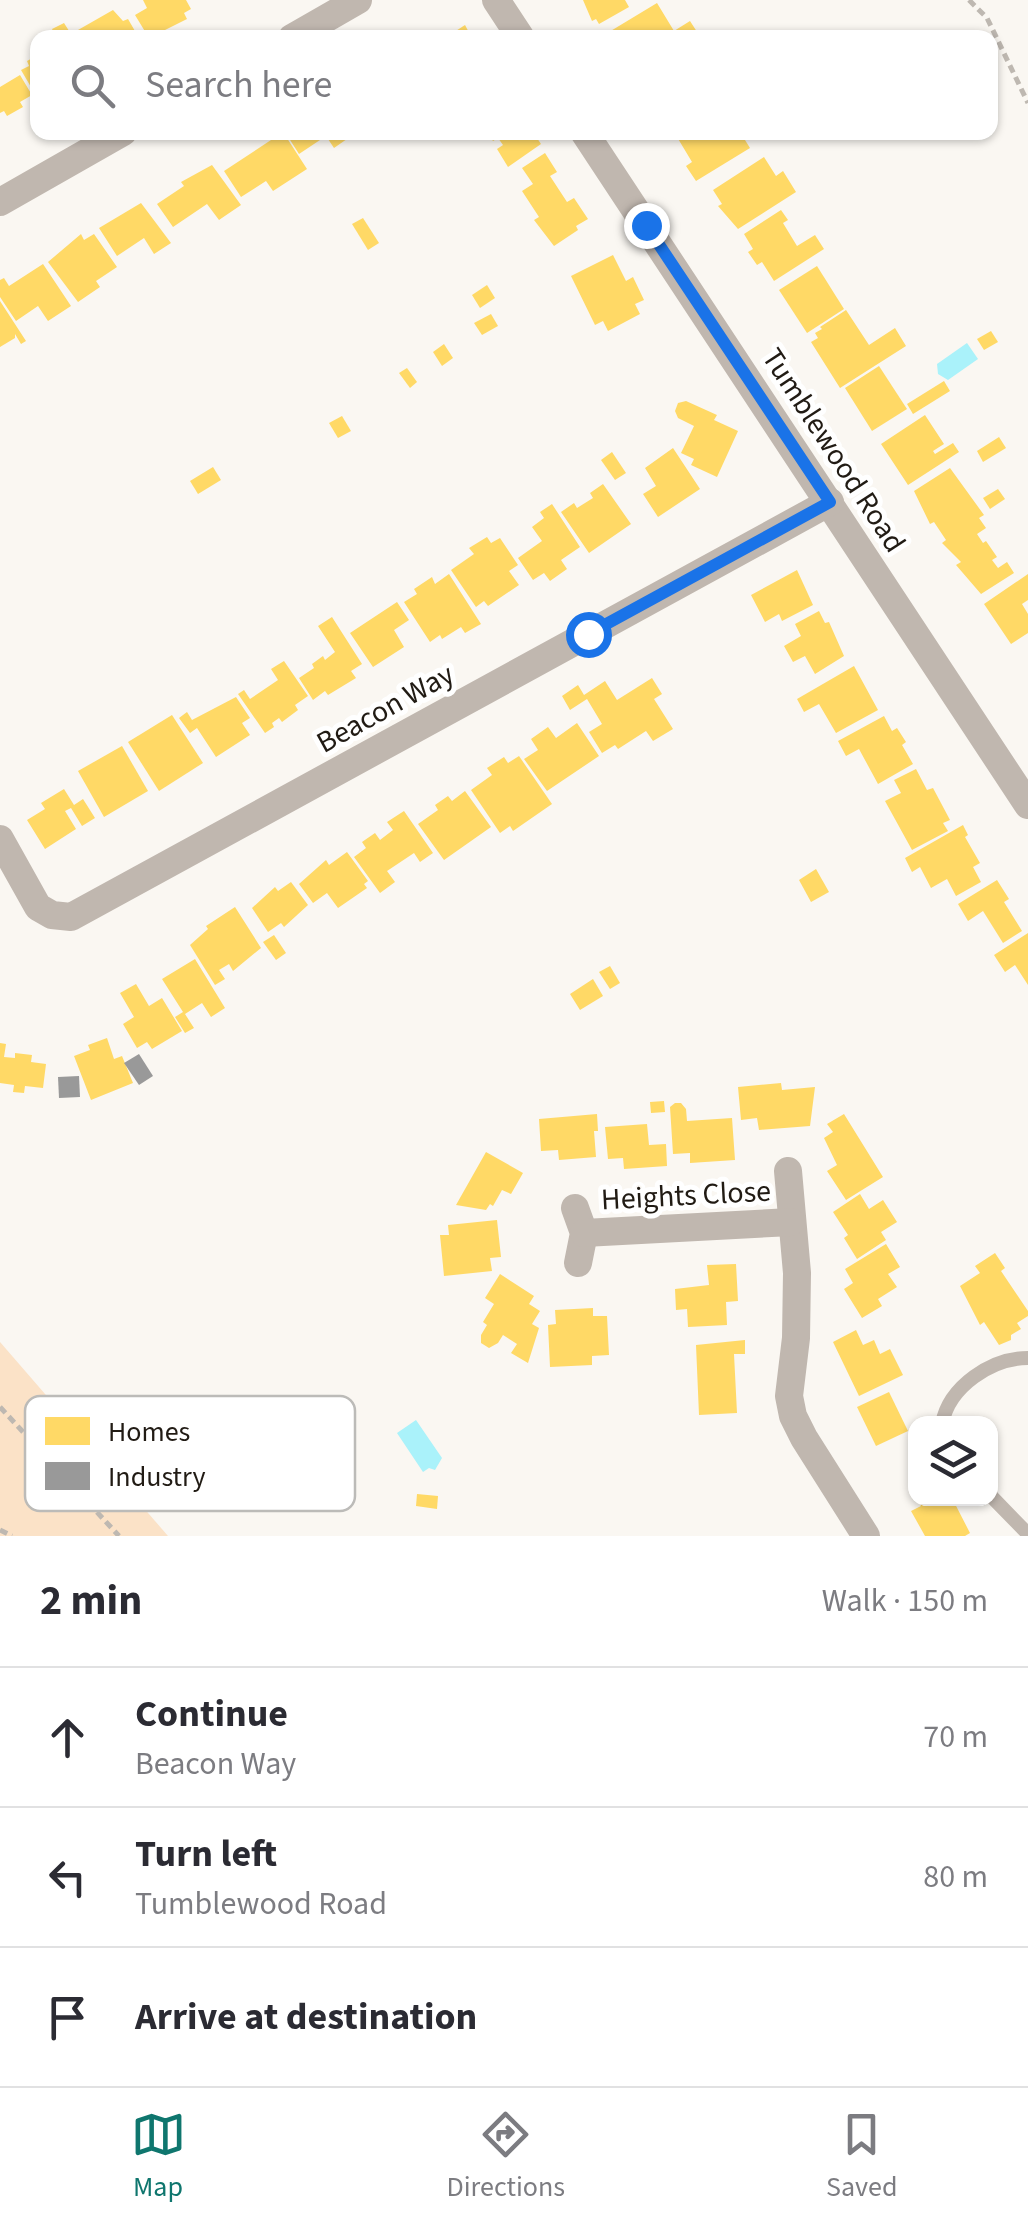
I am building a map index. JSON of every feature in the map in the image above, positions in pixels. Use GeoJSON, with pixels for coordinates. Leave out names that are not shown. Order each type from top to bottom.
{"type":"FeatureCollection","features":[{"type":"Feature","properties":{"kind":"street"},"geometry":{"type":"LineString","coordinates":[[306,30],[358,0]]}},
{"type":"Feature","properties":{"kind":"street"},"geometry":{"type":"LineString","coordinates":[[496,0],[516,30]]}},
{"type":"Feature","properties":{"kind":"street"},"geometry":{"type":"LineString","coordinates":[[0,202],[109,140]]}},
{"type":"Feature","properties":{"kind":"street","name":"Tumblewood Road"},"geometry":{"type":"LineString","coordinates":[[589,140],[1028,805]]}},
{"type":"Feature","properties":{"kind":"street","name":"Beacon Way"},"geometry":{"type":"LineString","coordinates":[[0,839],[38,908],[52,915],[71,917],[830,502]]}},
{"type":"Feature","properties":{"kind":"street","name":"Heights Close"},"geometry":{"type":"LineString","coordinates":[[788,1171],[796,1273],[796,1338],[790,1396],[793,1416],[866,1536]]}},
{"type":"Feature","properties":{"kind":"street","name":"Heights Close"},"geometry":{"type":"LineString","coordinates":[[578,1263],[580,1220],[791,1222]]}},
{"type":"Feature","properties":{"kind":"lane"},"geometry":{"type":"LineString","coordinates":[[945,1416],[950,1402],[993,1364],[1028,1358]]}},
{"type":"Feature","properties":{"kind":"lane"},"geometry":{"type":"LineString","coordinates":[[998,1503],[1028,1534]]}},
{"type":"Feature","properties":{"kind":"path"},"geometry":{"type":"LineString","coordinates":[[969,0],[993,30]]}},
{"type":"Feature","properties":{"kind":"path"},"geometry":{"type":"LineString","coordinates":[[998,41],[1028,103]]}},
{"type":"Feature","properties":{"kind":"path"},"geometry":{"type":"LineString","coordinates":[[0,1407],[25,1434]]}},
{"type":"Feature","properties":{"kind":"path"},"geometry":{"type":"LineString","coordinates":[[96,1511],[119,1536]]}},
{"type":"Feature","properties":{"kind":"path"},"geometry":{"type":"LineString","coordinates":[[0,1530],[12,1536]]}},
{"type":"Feature","properties":{"kind":"shaded area"},"geometry":{"type":"Polygon","coordinates":[[[0,1342],[47,1396],[25,1396],[25,1511],[146,1511],[168,1536],[0,1536],[0,1342]]]}},
{"type":"Feature","properties":{"kind":"water"},"geometry":{"type":"Polygon","coordinates":[[[967,343],[978,359],[948,380],[938,374],[937,364],[967,343]]]}},
{"type":"Feature","properties":{"kind":"water"},"geometry":{"type":"Polygon","coordinates":[[[416,1420],[442,1458],[435,1470],[423,1472],[397,1433],[416,1420]]]}},
{"type":"Feature","properties":{"kind":"building: Homes"},"geometry":{"type":"Polygon","coordinates":[[[143,0],[186,0],[191,9],[184,13],[187,19],[165,30],[144,30],[135,15],[147,8],[143,0]]]}},
{"type":"Feature","properties":{"kind":"building: Homes"},"geometry":{"type":"Polygon","coordinates":[[[583,0],[625,0],[629,7],[599,24],[596,19],[592,21],[583,0]]]}},
{"type":"Feature","properties":{"kind":"building: Homes"},"geometry":{"type":"Polygon","coordinates":[[[657,3],[673,30],[612,30],[657,3]]]}},
{"type":"Feature","properties":{"kind":"building: Homes"},"geometry":{"type":"Polygon","coordinates":[[[113,10],[123,21],[128,19],[134,30],[78,30],[113,10]]]}},
{"type":"Feature","properties":{"kind":"building: Homes"},"geometry":{"type":"Polygon","coordinates":[[[690,21],[696,30],[676,30],[690,21]]]}},
{"type":"Feature","properties":{"kind":"building: Homes"},"geometry":{"type":"Polygon","coordinates":[[[64,23],[68,30],[52,30],[52,29],[64,23]]]}},
{"type":"Feature","properties":{"kind":"building: Homes"},"geometry":{"type":"Polygon","coordinates":[[[30,59],[30,85],[21,70],[29,66],[30,59]]]}},
{"type":"Feature","properties":{"kind":"building: Homes"},"geometry":{"type":"Polygon","coordinates":[[[20,75],[30,96],[20,102],[23,107],[7,116],[4,111],[0,113],[0,87],[20,75]]]}},
{"type":"Feature","properties":{"kind":"building: Homes"},"geometry":{"type":"Polygon","coordinates":[[[271,140],[288,140],[307,169],[273,191],[266,181],[241,197],[224,171],[271,140]]]}},
{"type":"Feature","properties":{"kind":"building: Homes"},"geometry":{"type":"Polygon","coordinates":[[[290,140],[320,140],[299,154],[290,140]]]}},
{"type":"Feature","properties":{"kind":"building: Homes"},"geometry":{"type":"Polygon","coordinates":[[[329,140],[346,140],[334,148],[329,140]]]}},
{"type":"Feature","properties":{"kind":"building: Homes"},"geometry":{"type":"Polygon","coordinates":[[[499,140],[538,140],[541,144],[508,167],[497,149],[503,145],[499,140]]]}},
{"type":"Feature","properties":{"kind":"building: Homes"},"geometry":{"type":"Polygon","coordinates":[[[679,140],[745,140],[750,148],[696,181],[686,166],[692,162],[679,140]]]}},
{"type":"Feature","properties":{"kind":"building: Homes"},"geometry":{"type":"Polygon","coordinates":[[[545,153],[557,172],[550,176],[567,202],[574,198],[588,219],[554,246],[534,220],[539,217],[522,191],[533,184],[522,168],[545,153]]]}},
{"type":"Feature","properties":{"kind":"building: Homes"},"geometry":{"type":"Polygon","coordinates":[[[764,157],[776,176],[783,171],[796,192],[738,229],[718,206],[722,204],[713,190],[764,157]]]}},
{"type":"Feature","properties":{"kind":"building: Homes"},"geometry":{"type":"Polygon","coordinates":[[[212,165],[241,205],[219,220],[207,204],[173,227],[157,204],[184,186],[181,182],[212,165]]]}},
{"type":"Feature","properties":{"kind":"building: Homes"},"geometry":{"type":"Polygon","coordinates":[[[141,203],[171,243],[154,254],[144,238],[117,256],[99,228],[141,203]]]}},
{"type":"Feature","properties":{"kind":"building: Homes"},"geometry":{"type":"Polygon","coordinates":[[[781,210],[788,220],[783,223],[797,246],[815,235],[824,249],[774,281],[762,262],[757,265],[748,252],[753,249],[744,234],[781,210]]]}},
{"type":"Feature","properties":{"kind":"building: Homes"},"geometry":{"type":"Polygon","coordinates":[[[363,218],[379,243],[368,250],[352,224],[363,218]]]}},
{"type":"Feature","properties":{"kind":"building: Homes"},"geometry":{"type":"Polygon","coordinates":[[[81,234],[84,240],[94,234],[117,267],[96,281],[100,287],[78,302],[48,262],[81,234]]]}},
{"type":"Feature","properties":{"kind":"building: Homes"},"geometry":{"type":"Polygon","coordinates":[[[613,255],[626,281],[633,277],[644,300],[635,304],[640,314],[608,331],[603,321],[595,325],[571,276],[613,255]]]}},
{"type":"Feature","properties":{"kind":"building: Homes"},"geometry":{"type":"Polygon","coordinates":[[[43,264],[71,306],[48,321],[38,306],[16,321],[0,297],[0,280],[4,278],[9,286],[43,264]]]}},
{"type":"Feature","properties":{"kind":"building: Homes"},"geometry":{"type":"Polygon","coordinates":[[[817,266],[844,309],[807,333],[779,290],[817,266]]]}},
{"type":"Feature","properties":{"kind":"building: Homes"},"geometry":{"type":"Polygon","coordinates":[[[487,285],[495,298],[480,308],[472,295],[487,285]]]}},
{"type":"Feature","properties":{"kind":"building: Homes"},"geometry":{"type":"Polygon","coordinates":[[[0,301],[26,341],[21,344],[15,334],[15,338],[0,347],[0,301]]]}},
{"type":"Feature","properties":{"kind":"building: Homes"},"geometry":{"type":"Polygon","coordinates":[[[846,310],[869,345],[895,328],[906,346],[840,388],[811,342],[818,338],[815,333],[820,327],[846,310]]]}},
{"type":"Feature","properties":{"kind":"building: Homes"},"geometry":{"type":"Polygon","coordinates":[[[491,314],[498,326],[482,335],[474,323],[491,314]]]}},
{"type":"Feature","properties":{"kind":"building: Homes"},"geometry":{"type":"Polygon","coordinates":[[[991,331],[998,342],[984,350],[977,339],[991,331]]]}},
{"type":"Feature","properties":{"kind":"building: Homes"},"geometry":{"type":"Polygon","coordinates":[[[444,344],[453,358],[442,366],[433,352],[444,344]]]}},
{"type":"Feature","properties":{"kind":"building: Homes"},"geometry":{"type":"Polygon","coordinates":[[[879,366],[907,409],[872,431],[845,388],[879,366]]]}},
{"type":"Feature","properties":{"kind":"building: Homes"},"geometry":{"type":"Polygon","coordinates":[[[407,368],[417,382],[410,388],[399,373],[407,368]]]}},
{"type":"Feature","properties":{"kind":"building: Homes"},"geometry":{"type":"Polygon","coordinates":[[[944,381],[950,391],[913,414],[907,404],[944,381]]]}},
{"type":"Feature","properties":{"kind":"building: Homes"},"geometry":{"type":"Polygon","coordinates":[[[686,401],[717,415],[714,420],[738,431],[717,477],[691,465],[694,459],[681,453],[694,426],[678,418],[675,411],[678,403],[686,401]]]}},
{"type":"Feature","properties":{"kind":"building: Homes"},"geometry":{"type":"Polygon","coordinates":[[[925,415],[944,444],[933,451],[935,454],[953,443],[959,452],[908,485],[881,444],[925,415]]]}},
{"type":"Feature","properties":{"kind":"building: Homes"},"geometry":{"type":"Polygon","coordinates":[[[342,416],[351,431],[338,438],[329,423],[342,416]]]}},
{"type":"Feature","properties":{"kind":"building: Homes"},"geometry":{"type":"Polygon","coordinates":[[[999,437],[1006,448],[983,462],[977,451],[999,437]]]}},
{"type":"Feature","properties":{"kind":"building: Homes"},"geometry":{"type":"Polygon","coordinates":[[[673,448],[700,489],[658,517],[643,494],[656,486],[645,468],[673,448]]]}},
{"type":"Feature","properties":{"kind":"building: Homes"},"geometry":{"type":"Polygon","coordinates":[[[612,452],[626,473],[615,480],[601,460],[612,452]]]}},
{"type":"Feature","properties":{"kind":"building: Homes"},"geometry":{"type":"Polygon","coordinates":[[[213,467],[221,480],[198,494],[190,481],[213,467]]]}},
{"type":"Feature","properties":{"kind":"building: Homes"},"geometry":{"type":"Polygon","coordinates":[[[950,468],[984,515],[979,518],[986,528],[977,534],[997,557],[992,560],[998,568],[1007,562],[1014,573],[981,594],[956,565],[961,562],[942,543],[946,540],[934,522],[930,524],[914,491],[950,468]]]}},
{"type":"Feature","properties":{"kind":"building: Homes"},"geometry":{"type":"Polygon","coordinates":[[[603,484],[631,524],[589,553],[561,512],[574,503],[577,508],[593,498],[590,493],[603,484]]]}},
{"type":"Feature","properties":{"kind":"building: Homes"},"geometry":{"type":"Polygon","coordinates":[[[998,489],[1005,499],[990,509],[983,498],[998,489]]]}},
{"type":"Feature","properties":{"kind":"building: Homes"},"geometry":{"type":"Polygon","coordinates":[[[552,504],[580,547],[561,560],[567,569],[550,581],[544,573],[533,580],[518,558],[542,541],[532,527],[544,518],[540,512],[552,504]]]}},
{"type":"Feature","properties":{"kind":"building: Homes"},"geometry":{"type":"Polygon","coordinates":[[[487,537],[491,543],[500,538],[518,565],[509,571],[519,585],[488,606],[484,601],[476,607],[451,570],[474,554],[469,548],[487,537]]]}},
{"type":"Feature","properties":{"kind":"building: Homes"},"geometry":{"type":"Polygon","coordinates":[[[797,570],[813,605],[782,621],[779,614],[765,622],[751,595],[797,570]]]}},
{"type":"Feature","properties":{"kind":"building: Homes"},"geometry":{"type":"Polygon","coordinates":[[[449,574],[481,624],[465,633],[461,627],[430,642],[404,602],[417,594],[414,589],[432,577],[435,584],[449,574]]]}},
{"type":"Feature","properties":{"kind":"building: Homes"},"geometry":{"type":"Polygon","coordinates":[[[1028,574],[1028,600],[1022,604],[1028,614],[1028,633],[1011,644],[984,604],[1028,574]]]}},
{"type":"Feature","properties":{"kind":"building: Homes"},"geometry":{"type":"Polygon","coordinates":[[[397,602],[409,620],[394,630],[404,647],[373,667],[350,633],[397,602]]]}},
{"type":"Feature","properties":{"kind":"building: Homes"},"geometry":{"type":"Polygon","coordinates":[[[819,611],[825,623],[829,622],[844,656],[815,674],[805,656],[793,662],[784,646],[801,636],[795,624],[819,611]]]}},
{"type":"Feature","properties":{"kind":"building: Homes"},"geometry":{"type":"Polygon","coordinates":[[[332,617],[362,664],[351,671],[356,678],[313,700],[299,678],[323,656],[325,660],[335,652],[318,626],[332,617]]]}},
{"type":"Feature","properties":{"kind":"building: Homes"},"geometry":{"type":"Polygon","coordinates":[[[284,661],[308,696],[295,705],[298,710],[282,722],[279,718],[265,733],[238,694],[244,690],[250,699],[278,680],[271,669],[284,661]]]}},
{"type":"Feature","properties":{"kind":"building: Homes"},"geometry":{"type":"Polygon","coordinates":[[[854,666],[878,710],[836,733],[819,704],[804,712],[797,699],[854,666]]]}},
{"type":"Feature","properties":{"kind":"building: Homes"},"geometry":{"type":"Polygon","coordinates":[[[652,678],[662,694],[654,699],[673,729],[653,741],[646,731],[618,749],[615,745],[602,753],[589,732],[602,724],[587,699],[570,710],[562,696],[578,685],[584,695],[605,681],[617,700],[652,678]]]}},
{"type":"Feature","properties":{"kind":"building: Homes"},"geometry":{"type":"Polygon","coordinates":[[[236,697],[250,718],[242,723],[250,735],[216,757],[197,728],[190,733],[179,718],[187,712],[192,720],[236,697]]]}},
{"type":"Feature","properties":{"kind":"building: Homes"},"geometry":{"type":"Polygon","coordinates":[[[172,715],[203,763],[159,791],[128,742],[172,715]]]}},
{"type":"Feature","properties":{"kind":"building: Homes"},"geometry":{"type":"Polygon","coordinates":[[[884,716],[892,731],[897,728],[906,742],[902,745],[913,764],[878,784],[859,749],[846,756],[838,741],[884,716]]]}},
{"type":"Feature","properties":{"kind":"building: Homes"},"geometry":{"type":"Polygon","coordinates":[[[577,723],[599,756],[547,791],[524,759],[538,750],[531,739],[548,727],[556,738],[577,723]]]}},
{"type":"Feature","properties":{"kind":"building: Homes"},"geometry":{"type":"Polygon","coordinates":[[[122,746],[148,791],[104,817],[78,771],[122,746]]]}},
{"type":"Feature","properties":{"kind":"building: Homes"},"geometry":{"type":"Polygon","coordinates":[[[519,756],[552,804],[513,831],[510,826],[500,833],[471,790],[492,775],[487,768],[504,757],[508,763],[519,756]]]}},
{"type":"Feature","properties":{"kind":"building: Homes"},"geometry":{"type":"Polygon","coordinates":[[[916,769],[927,790],[933,788],[950,820],[943,823],[948,831],[912,850],[885,801],[901,793],[894,780],[916,769]]]}},
{"type":"Feature","properties":{"kind":"building: Homes"},"geometry":{"type":"Polygon","coordinates":[[[64,789],[74,805],[83,799],[95,818],[82,826],[71,808],[65,811],[76,829],[45,849],[27,820],[45,809],[41,803],[64,789]]]}},
{"type":"Feature","properties":{"kind":"building: Homes"},"geometry":{"type":"Polygon","coordinates":[[[465,791],[491,827],[444,860],[418,824],[438,810],[435,805],[448,796],[452,801],[465,791]]]}},
{"type":"Feature","properties":{"kind":"building: Homes"},"geometry":{"type":"Polygon","coordinates":[[[404,811],[433,853],[420,862],[414,853],[387,871],[395,882],[380,893],[354,857],[366,848],[362,842],[375,833],[380,840],[393,830],[387,822],[404,811]]]}},
{"type":"Feature","properties":{"kind":"building: Homes"},"geometry":{"type":"Polygon","coordinates":[[[963,825],[968,835],[965,837],[980,863],[973,867],[981,882],[956,896],[947,879],[931,888],[920,867],[912,872],[905,858],[963,825]]]}},
{"type":"Feature","properties":{"kind":"building: Homes"},"geometry":{"type":"Polygon","coordinates":[[[347,852],[368,881],[364,884],[367,888],[338,908],[327,893],[313,903],[299,884],[326,860],[329,865],[347,852]]]}},
{"type":"Feature","properties":{"kind":"building: Homes"},"geometry":{"type":"Polygon","coordinates":[[[816,869],[829,892],[811,902],[799,880],[816,869]]]}},
{"type":"Feature","properties":{"kind":"building: Homes"},"geometry":{"type":"Polygon","coordinates":[[[997,880],[1009,899],[1004,902],[1022,931],[1003,943],[983,911],[968,921],[958,904],[997,880]]]}},
{"type":"Feature","properties":{"kind":"building: Homes"},"geometry":{"type":"Polygon","coordinates":[[[291,882],[308,905],[284,927],[281,923],[268,932],[252,908],[275,887],[278,891],[291,882]]]}},
{"type":"Feature","properties":{"kind":"building: Homes"},"geometry":{"type":"Polygon","coordinates":[[[235,907],[261,948],[233,971],[229,964],[219,970],[225,979],[215,985],[190,945],[208,929],[206,926],[235,907]]]}},
{"type":"Feature","properties":{"kind":"building: Homes"},"geometry":{"type":"Polygon","coordinates":[[[1028,933],[1028,985],[1015,965],[1005,972],[994,955],[1028,933]]]}},
{"type":"Feature","properties":{"kind":"building: Homes"},"geometry":{"type":"Polygon","coordinates":[[[274,935],[286,953],[276,960],[263,942],[274,935]]]}},
{"type":"Feature","properties":{"kind":"building: Homes"},"geometry":{"type":"Polygon","coordinates":[[[195,959],[225,1008],[211,1017],[202,1003],[185,1014],[194,1028],[185,1033],[175,1017],[183,1012],[162,979],[195,959]]]}},
{"type":"Feature","properties":{"kind":"building: Homes"},"geometry":{"type":"Polygon","coordinates":[[[610,966],[620,983],[610,989],[599,972],[610,966]]]}},
{"type":"Feature","properties":{"kind":"building: Homes"},"geometry":{"type":"Polygon","coordinates":[[[593,979],[603,996],[580,1010],[570,994],[593,979]]]}},
{"type":"Feature","properties":{"kind":"building: Homes"},"geometry":{"type":"Polygon","coordinates":[[[136,984],[149,1006],[162,998],[182,1031],[152,1049],[147,1042],[137,1048],[123,1024],[134,1017],[120,993],[136,984]]]}},
{"type":"Feature","properties":{"kind":"building: Homes"},"geometry":{"type":"Polygon","coordinates":[[[107,1038],[114,1059],[122,1056],[133,1083],[91,1100],[74,1056],[107,1038]]]}},
{"type":"Feature","properties":{"kind":"building: Homes"},"geometry":{"type":"Polygon","coordinates":[[[0,1043],[6,1044],[4,1057],[15,1058],[15,1053],[32,1055],[31,1062],[46,1064],[43,1088],[25,1086],[24,1093],[13,1092],[14,1085],[0,1083],[0,1043]]]}},
{"type":"Feature","properties":{"kind":"building: Homes"},"geometry":{"type":"Polygon","coordinates":[[[781,1083],[782,1090],[815,1087],[810,1126],[759,1130],[757,1118],[741,1120],[738,1087],[781,1083]]]}},
{"type":"Feature","properties":{"kind":"building: Homes"},"geometry":{"type":"Polygon","coordinates":[[[664,1101],[665,1112],[651,1113],[650,1102],[664,1101]]]}},
{"type":"Feature","properties":{"kind":"building: Homes"},"geometry":{"type":"Polygon","coordinates":[[[675,1103],[686,1109],[687,1121],[732,1118],[735,1160],[690,1163],[690,1153],[673,1154],[670,1107],[675,1103]]]}},
{"type":"Feature","properties":{"kind":"building: Homes"},"geometry":{"type":"Polygon","coordinates":[[[597,1114],[596,1157],[559,1160],[558,1150],[541,1151],[539,1119],[597,1114]]]}},
{"type":"Feature","properties":{"kind":"building: Homes"},"geometry":{"type":"Polygon","coordinates":[[[844,1114],[883,1177],[846,1200],[827,1171],[837,1165],[824,1138],[833,1132],[827,1124],[844,1114]]]}},
{"type":"Feature","properties":{"kind":"building: Homes"},"geometry":{"type":"Polygon","coordinates":[[[647,1124],[649,1145],[666,1144],[667,1166],[624,1169],[623,1158],[608,1159],[605,1127],[647,1124]]]}},
{"type":"Feature","properties":{"kind":"building: Homes"},"geometry":{"type":"Polygon","coordinates":[[[486,1152],[523,1173],[511,1194],[502,1190],[486,1210],[456,1205],[486,1152]]]}},
{"type":"Feature","properties":{"kind":"building: Homes"},"geometry":{"type":"Polygon","coordinates":[[[860,1194],[869,1209],[883,1200],[897,1222],[881,1232],[886,1240],[857,1259],[833,1212],[860,1194]]]}},
{"type":"Feature","properties":{"kind":"building: Homes"},"geometry":{"type":"Polygon","coordinates":[[[497,1220],[501,1257],[490,1258],[492,1271],[444,1276],[440,1235],[449,1235],[448,1225],[497,1220]]]}},
{"type":"Feature","properties":{"kind":"building: Homes"},"geometry":{"type":"Polygon","coordinates":[[[886,1244],[900,1267],[888,1274],[897,1287],[878,1299],[882,1306],[862,1318],[844,1289],[853,1283],[845,1269],[886,1244]]]}},
{"type":"Feature","properties":{"kind":"building: Homes"},"geometry":{"type":"Polygon","coordinates":[[[995,1253],[1005,1268],[1001,1271],[1028,1311],[1028,1316],[1017,1323],[1021,1329],[1011,1335],[1011,1340],[999,1345],[984,1322],[980,1325],[960,1286],[980,1273],[975,1266],[995,1253]]]}},
{"type":"Feature","properties":{"kind":"building: Homes"},"geometry":{"type":"Polygon","coordinates":[[[736,1264],[738,1301],[726,1302],[727,1325],[688,1327],[687,1309],[676,1310],[675,1289],[709,1285],[707,1265],[736,1264]]]}},
{"type":"Feature","properties":{"kind":"building: Homes"},"geometry":{"type":"Polygon","coordinates":[[[500,1274],[534,1296],[529,1304],[540,1311],[532,1324],[539,1328],[528,1363],[511,1353],[517,1344],[503,1335],[489,1348],[481,1343],[487,1325],[483,1322],[494,1304],[485,1298],[500,1274]]]}},
{"type":"Feature","properties":{"kind":"building: Homes"},"geometry":{"type":"Polygon","coordinates":[[[593,1308],[593,1316],[607,1316],[609,1355],[592,1356],[592,1365],[550,1367],[548,1325],[556,1324],[555,1310],[593,1308]]]}},
{"type":"Feature","properties":{"kind":"building: Homes"},"geometry":{"type":"Polygon","coordinates":[[[856,1330],[863,1345],[874,1340],[880,1354],[890,1349],[903,1375],[859,1396],[833,1342],[856,1330]]]}},
{"type":"Feature","properties":{"kind":"building: Homes"},"geometry":{"type":"Polygon","coordinates":[[[745,1340],[745,1354],[734,1354],[737,1413],[699,1415],[696,1345],[745,1340]]]}},
{"type":"Feature","properties":{"kind":"building: Homes"},"geometry":{"type":"Polygon","coordinates":[[[889,1392],[908,1431],[876,1446],[857,1407],[889,1392]]]}},
{"type":"Feature","properties":{"kind":"building: Homes"},"geometry":{"type":"Polygon","coordinates":[[[417,1494],[438,1496],[437,1509],[416,1506],[417,1494]]]}},
{"type":"Feature","properties":{"kind":"building: Homes"},"geometry":{"type":"Polygon","coordinates":[[[921,1506],[956,1506],[970,1533],[925,1536],[911,1511],[921,1506]]]}},
{"type":"Feature","properties":{"kind":"building: Industry"},"geometry":{"type":"Polygon","coordinates":[[[139,1054],[153,1076],[139,1085],[124,1063],[139,1054]]]}},
{"type":"Feature","properties":{"kind":"building: Industry"},"geometry":{"type":"Polygon","coordinates":[[[79,1076],[80,1097],[59,1098],[58,1077],[79,1076]]]}},
{"type":"Feature","properties":{"kind":"route"},"geometry":{"type":"LineString","coordinates":[[588,634],[830,502],[646,225]]}}]}
